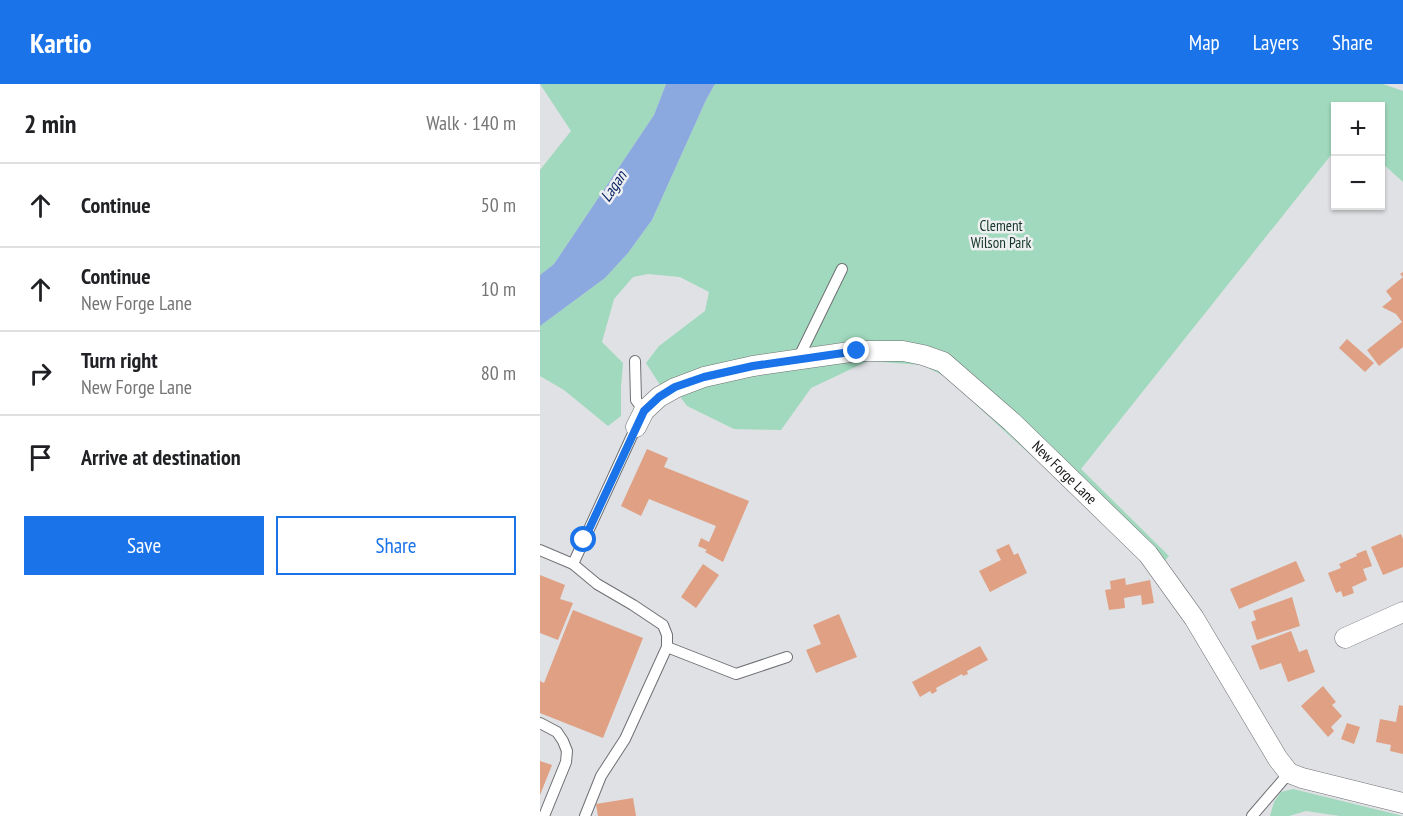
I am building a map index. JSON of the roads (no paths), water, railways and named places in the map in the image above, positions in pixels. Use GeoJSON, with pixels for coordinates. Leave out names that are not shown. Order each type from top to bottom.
{"type":"FeatureCollection","features":[{"type":"Feature","properties":{"kind":"street","name":"New Forge Lane"},"geometry":{"type":"LineString","coordinates":[[640,419],[659,397],[675,387],[704,377],[753,366],[857,351],[903,351],[943,362],[1012,422],[1148,554],[1194,618],[1278,759],[1289,773]]}},
{"type":"Feature","properties":{"kind":"street"},"geometry":{"type":"LineString","coordinates":[[1345,638],[1403,612]]}},
{"type":"Feature","properties":{"kind":"street"},"geometry":{"type":"LineString","coordinates":[[1289,773],[1403,803]]}},
{"type":"Feature","properties":{"kind":"lane"},"geometry":{"type":"LineString","coordinates":[[798,359],[842,269]]}},
{"type":"Feature","properties":{"kind":"lane"},"geometry":{"type":"LineString","coordinates":[[573,564],[640,419],[635,395],[634,362]]}},
{"type":"Feature","properties":{"kind":"lane"},"geometry":{"type":"LineString","coordinates":[[540,550],[573,564],[597,584],[663,625],[667,635],[667,647],[625,739],[601,776],[585,816]]}},
{"type":"Feature","properties":{"kind":"lane"},"geometry":{"type":"LineString","coordinates":[[667,647],[736,674],[787,657]]}},
{"type":"Feature","properties":{"kind":"lane"},"geometry":{"type":"LineString","coordinates":[[540,723],[557,732],[567,751],[566,762],[544,816]]}},
{"type":"Feature","properties":{"kind":"lane"},"geometry":{"type":"LineString","coordinates":[[1251,816],[1289,773]]}},
{"type":"Feature","properties":{"kind":"water","name":"Lagan"},"geometry":{"type":"Polygon","coordinates":[[[666,84],[715,84],[652,220],[628,253],[605,278],[540,326],[540,275],[554,264],[654,115],[666,84]]]}},
{"type":"Feature","properties":{"kind":"park label","name":"Clement Wilson Park"},"geometry":{"type":"Point","coordinates":[1001,234]}}]}
